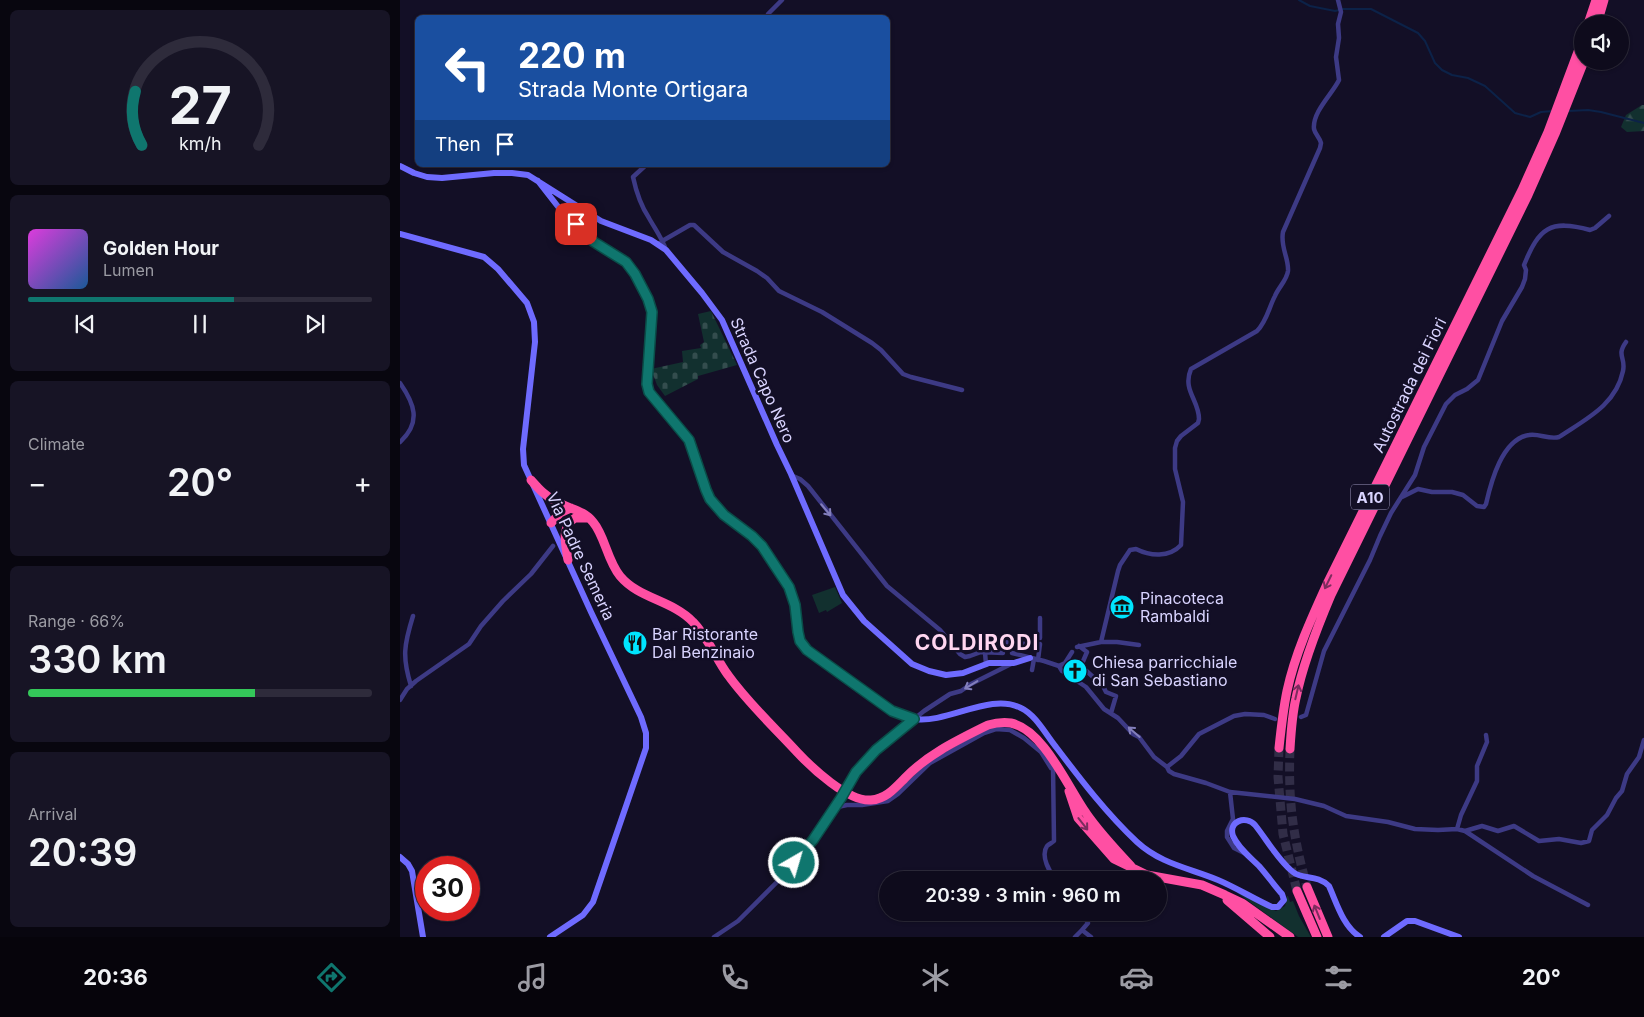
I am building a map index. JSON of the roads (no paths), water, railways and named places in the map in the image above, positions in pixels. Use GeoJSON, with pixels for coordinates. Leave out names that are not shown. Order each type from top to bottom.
{"type":"FeatureCollection","features":[{"type":"Feature","properties":{"kind":"highway"},"geometry":{"type":"LineString","coordinates":[[1591,15],[1596,0]]}},
{"type":"Feature","properties":{"kind":"highway"},"geometry":{"type":"LineString","coordinates":[[1600,15],[1604,0]]}},
{"type":"Feature","properties":{"kind":"highway","name":"Autostrada dei Fiori"},"geometry":{"type":"LineString","coordinates":[[1279,748],[1287,690],[1307,628],[1522,190],[1548,132],[1574,62]]}},
{"type":"Feature","properties":{"kind":"highway","name":"Autostrada dei Fiori"},"geometry":{"type":"LineString","coordinates":[[1290,749],[1299,685],[1313,640],[1331,595],[1543,163],[1580,70]]}},
{"type":"Feature","properties":{"kind":"highway"},"geometry":{"type":"LineString","coordinates":[[531,480],[547,496],[580,511],[588,518],[595,525],[616,570],[627,583],[640,593],[676,609],[693,622],[734,683],[802,758],[820,774],[851,795],[872,800],[885,796],[916,766],[932,755],[988,725],[1011,723],[1031,734],[1053,760],[1065,779],[1078,818],[1109,855],[1120,863],[1131,866],[1147,875],[1202,885],[1235,899],[1290,937]]}},
{"type":"Feature","properties":{"kind":"highway"},"geometry":{"type":"LineString","coordinates":[[551,523],[560,513],[571,508]]}},
{"type":"Feature","properties":{"kind":"highway"},"geometry":{"type":"LineString","coordinates":[[551,523],[563,522],[579,517],[588,518]]}},
{"type":"Feature","properties":{"kind":"highway"},"geometry":{"type":"LineString","coordinates":[[568,560],[564,536],[571,520]]}},
{"type":"Feature","properties":{"kind":"highway"},"geometry":{"type":"LineString","coordinates":[[1307,887],[1328,937]]}},
{"type":"Feature","properties":{"kind":"highway"},"geometry":{"type":"LineString","coordinates":[[1213,890],[1247,916],[1270,937]]}},
{"type":"Feature","properties":{"kind":"highway"},"geometry":{"type":"LineString","coordinates":[[1298,891],[1317,937]]}},
{"type":"Feature","properties":{"kind":"highway"},"geometry":{"type":"LineString","coordinates":[[1249,908],[1280,937]]}},
{"type":"Feature","properties":{"kind":"main road","name":"Strada Capo Nero"},"geometry":{"type":"LineString","coordinates":[[400,166],[427,177],[442,178],[512,173],[528,175],[601,221],[660,242],[722,320],[843,595],[870,627],[912,664],[946,675],[963,673],[986,665],[1034,659]]}},
{"type":"Feature","properties":{"kind":"main road"},"geometry":{"type":"LineString","coordinates":[[538,181],[563,213],[594,242],[626,262],[635,274],[648,299],[652,312],[647,384],[649,392],[689,440],[710,499],[724,515],[762,546],[789,587],[795,605],[798,632],[804,646],[817,658],[885,707],[904,717],[931,720],[986,705],[1012,704],[1027,711],[1118,822],[1136,841],[1156,857],[1218,880],[1272,907],[1278,907],[1284,900],[1282,894],[1235,839],[1233,828],[1238,822],[1245,819],[1249,820],[1255,824],[1294,873],[1315,878],[1329,886],[1346,923],[1352,932],[1360,937]]}},
{"type":"Feature","properties":{"kind":"main road","name":"Via Padre Semeria"},"geometry":{"type":"LineString","coordinates":[[400,234],[484,257],[498,268],[527,303],[534,322],[535,342],[523,449],[524,466],[641,717],[646,733],[646,748],[593,902],[582,915],[550,937]]}},
{"type":"Feature","properties":{"kind":"main road"},"geometry":{"type":"LineString","coordinates":[[400,857],[408,864],[412,871],[424,937]]}},
{"type":"Feature","properties":{"kind":"main road"},"geometry":{"type":"LineString","coordinates":[[1384,937],[1398,926],[1415,921],[1458,937]]}},
{"type":"Feature","properties":{"kind":"street"},"geometry":{"type":"LineString","coordinates":[[768,15],[782,0]]}},
{"type":"Feature","properties":{"kind":"street"},"geometry":{"type":"LineString","coordinates":[[1101,642],[1118,571],[1130,550],[1136,549],[1145,554],[1154,555],[1166,554],[1178,548],[1182,541],[1183,502],[1175,469],[1175,448],[1181,436],[1198,423],[1200,419],[1188,387],[1191,369],[1257,331],[1262,326],[1274,296],[1288,271],[1282,245],[1283,232],[1320,148],[1321,143],[1315,132],[1315,123],[1322,104],[1339,80],[1336,57],[1339,38],[1338,24],[1342,12],[1338,1]]}},
{"type":"Feature","properties":{"kind":"street"},"geometry":{"type":"LineString","coordinates":[[644,167],[633,177],[634,184],[639,199],[660,242],[690,225],[694,225],[723,252],[757,271],[779,290],[822,312],[838,324],[872,343],[903,374],[911,378],[962,390]]}},
{"type":"Feature","properties":{"kind":"street"},"geometry":{"type":"LineString","coordinates":[[1301,716],[1306,715],[1324,651],[1370,560],[1380,536],[1415,474],[1424,447],[1446,404],[1478,380],[1502,321],[1522,288],[1526,270],[1524,265],[1536,240],[1549,228],[1559,225],[1590,230],[1609,216]]}},
{"type":"Feature","properties":{"kind":"street"},"geometry":{"type":"LineString","coordinates":[[1401,497],[1418,489],[1432,492],[1452,492],[1463,495],[1477,506],[1484,506],[1498,464],[1515,442],[1528,435],[1559,437],[1589,418],[1613,395],[1619,385],[1623,372],[1621,351],[1626,342]]}},
{"type":"Feature","properties":{"kind":"street"},"geometry":{"type":"LineString","coordinates":[[400,383],[410,398],[415,413],[408,434],[400,442]]}},
{"type":"Feature","properties":{"kind":"street"},"geometry":{"type":"LineString","coordinates":[[792,476],[800,479],[808,486],[887,586],[940,630],[960,654],[965,657],[981,652],[1004,654]]}},
{"type":"Feature","properties":{"kind":"street"},"geometry":{"type":"LineString","coordinates":[[400,700],[411,686],[469,644],[481,626],[531,574],[553,546]]}},
{"type":"Feature","properties":{"kind":"street"},"geometry":{"type":"LineString","coordinates":[[411,686],[404,652],[405,640],[413,616]]}},
{"type":"Feature","properties":{"kind":"street"},"geometry":{"type":"LineString","coordinates":[[1032,670],[1040,642],[1040,618]]}},
{"type":"Feature","properties":{"kind":"street"},"geometry":{"type":"LineString","coordinates":[[986,665],[985,652],[988,641],[1040,642]]}},
{"type":"Feature","properties":{"kind":"street"},"geometry":{"type":"LineString","coordinates":[[1112,713],[1116,696],[1106,692],[1103,686],[1081,666],[1087,652],[1078,646],[1101,642],[1140,644]]}},
{"type":"Feature","properties":{"kind":"street"},"geometry":{"type":"LineString","coordinates":[[1012,653],[1059,666],[1065,663],[1072,652]]}},
{"type":"Feature","properties":{"kind":"street"},"geometry":{"type":"LineString","coordinates":[[714,937],[738,921],[782,878],[813,840],[856,772],[876,750],[914,719],[950,694],[961,691],[971,684],[1014,663]]}},
{"type":"Feature","properties":{"kind":"street"},"geometry":{"type":"LineString","coordinates":[[1059,666],[1062,671],[1086,687],[1104,709],[1112,713],[1133,734],[1139,737],[1154,757],[1167,767],[1169,772],[1230,792],[1295,799],[1331,808],[1346,816],[1388,822],[1415,829],[1458,829],[1465,831],[1533,876],[1588,905]]}},
{"type":"Feature","properties":{"kind":"street"},"geometry":{"type":"LineString","coordinates":[[1167,767],[1181,756],[1199,734],[1234,716],[1245,714],[1264,715],[1275,719]]}},
{"type":"Feature","properties":{"kind":"street"},"geometry":{"type":"LineString","coordinates":[[833,808],[888,801],[898,794],[930,763],[984,733],[996,729],[1010,730],[1024,738],[1041,752],[1052,766],[1054,841],[1047,846],[1045,851],[1050,871]]}},
{"type":"Feature","properties":{"kind":"street"},"geometry":{"type":"LineString","coordinates":[[1458,829],[1461,814],[1477,782],[1477,766],[1487,742],[1486,735]]}},
{"type":"Feature","properties":{"kind":"street"},"geometry":{"type":"LineString","coordinates":[[1465,831],[1482,826],[1498,831],[1514,826],[1539,841],[1559,839],[1584,843],[1589,840],[1592,830],[1607,815],[1622,791],[1627,774],[1639,757],[1644,740]]}},
{"type":"Feature","properties":{"kind":"street"},"geometry":{"type":"LineString","coordinates":[[1055,747],[1060,757]]}},
{"type":"Feature","properties":{"kind":"street"},"geometry":{"type":"LineString","coordinates":[[1230,792],[1233,819],[1227,831],[1227,837],[1234,848],[1246,854]]}},
{"type":"Feature","properties":{"kind":"street"},"geometry":{"type":"LineString","coordinates":[[1075,937],[1087,921]]}},
{"type":"Feature","properties":{"kind":"street"},"geometry":{"type":"LineString","coordinates":[[1082,930],[1091,937]]}},
{"type":"Feature","properties":{"kind":"waterway"},"geometry":{"type":"LineString","coordinates":[[1299,0],[1310,6],[1335,11],[1343,9],[1371,9],[1418,33],[1425,41],[1435,63],[1442,70],[1452,75],[1468,78],[1485,86],[1515,113],[1530,117],[1541,112],[1553,111]]}},
{"type":"Feature","properties":{"kind":"waterway"},"geometry":{"type":"LineString","coordinates":[[1568,111],[1588,110],[1601,112],[1644,123]]}},
{"type":"Feature","properties":{"kind":"tunnel"},"geometry":{"type":"LineString","coordinates":[[1279,748],[1278,777],[1283,834],[1297,891]]}},
{"type":"Feature","properties":{"kind":"tunnel"},"geometry":{"type":"LineString","coordinates":[[1290,749],[1292,819],[1307,887]]}},
{"type":"Feature","properties":{"kind":"place","name":"Pinacoteca Rambaldi"},"geometry":{"type":"Point","coordinates":[1122,607]}},
{"type":"Feature","properties":{"kind":"place","name":"Bar Ristorante Dal Benzinaio"},"geometry":{"type":"Point","coordinates":[635,643]}},
{"type":"Feature","properties":{"kind":"place","name":"Chiesa parricchiale di San Sebastiano"},"geometry":{"type":"Point","coordinates":[1075,671]}},
{"type":"Feature","properties":{"kind":"district","name":"COLDIRODI"},"geometry":{"type":"Point","coordinates":[977,642]}}]}
